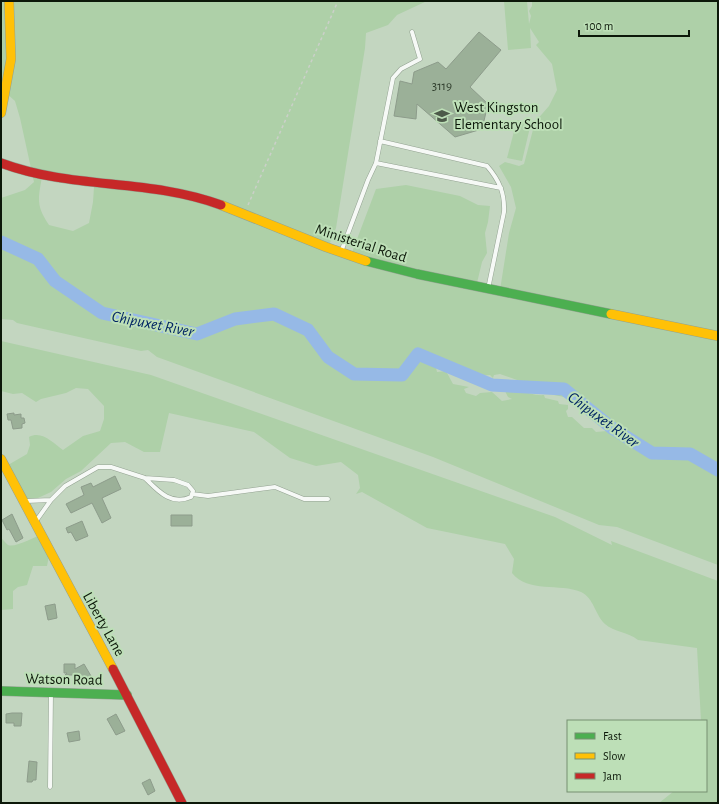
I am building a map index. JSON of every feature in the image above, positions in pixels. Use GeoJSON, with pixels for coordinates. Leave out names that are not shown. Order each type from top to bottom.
{"type":"FeatureCollection","features":[{"type":"Feature","properties":{"kind":"main road"},"geometry":{"type":"LineString","coordinates":[[1,113],[11,59],[9,1]]}},
{"type":"Feature","properties":{"kind":"main road","name":"Ministerial Road"},"geometry":{"type":"LineString","coordinates":[[1,163],[20,171],[63,180],[124,184],[171,190],[192,195],[341,253],[401,271],[718,336]]}},
{"type":"Feature","properties":{"kind":"main road","name":"Liberty Lane"},"geometry":{"type":"LineString","coordinates":[[1,458],[34,523],[127,695],[182,803]]}},
{"type":"Feature","properties":{"kind":"main road","name":"Watson Road"},"geometry":{"type":"LineString","coordinates":[[1,691],[127,695]]}},
{"type":"Feature","properties":{"kind":"lane"},"geometry":{"type":"LineString","coordinates":[[341,253],[368,180],[376,163],[393,78],[401,69],[420,59],[412,32]]}},
{"type":"Feature","properties":{"kind":"lane"},"geometry":{"type":"LineString","coordinates":[[380,141],[487,166],[497,178],[502,188],[504,212],[488,289]]}},
{"type":"Feature","properties":{"kind":"lane"},"geometry":{"type":"LineString","coordinates":[[376,163],[502,188]]}},
{"type":"Feature","properties":{"kind":"lane"},"geometry":{"type":"LineString","coordinates":[[34,523],[51,500],[65,486],[98,467],[111,467],[145,478],[174,480],[188,485],[193,491],[192,494]]}},
{"type":"Feature","properties":{"kind":"lane"},"geometry":{"type":"LineString","coordinates":[[145,478],[161,494],[174,500],[184,500],[191,497],[192,494]]}},
{"type":"Feature","properties":{"kind":"lane"},"geometry":{"type":"LineString","coordinates":[[192,494],[208,496],[275,487],[304,499],[328,499]]}},
{"type":"Feature","properties":{"kind":"lane"},"geometry":{"type":"LineString","coordinates":[[24,502],[51,500]]}},
{"type":"Feature","properties":{"kind":"lane"},"geometry":{"type":"LineString","coordinates":[[50,787],[51,693]]}},
{"type":"Feature","properties":{"kind":"path"},"geometry":{"type":"LineString","coordinates":[[244,214],[338,1]]}},
{"type":"Feature","properties":{"kind":"green space"},"geometry":{"type":"Polygon","coordinates":[[[1,1],[427,1],[397,15],[388,25],[366,33],[365,48],[336,228],[328,248],[351,255],[376,189],[406,185],[460,196],[478,205],[490,206],[485,233],[487,253],[482,262],[476,287],[500,290],[509,233],[516,208],[511,187],[499,166],[505,162],[519,166],[524,164],[535,122],[549,106],[557,90],[552,64],[536,45],[539,42],[530,28],[531,48],[508,50],[504,1],[527,1],[529,24],[531,16],[529,11],[532,6],[532,1],[718,1],[718,565],[617,527],[599,525],[433,457],[157,357],[148,350],[141,351],[17,323],[13,320],[1,319],[1,198],[25,190],[34,182],[15,101],[6,93],[1,93],[1,1]],[[42,177],[39,202],[42,213],[49,225],[73,231],[89,223],[94,187],[42,177]],[[430,356],[430,361],[435,363],[437,372],[446,371],[453,384],[469,387],[464,389],[466,393],[476,396],[480,393],[492,392],[502,401],[512,399],[508,397],[505,391],[519,389],[521,392],[544,395],[545,398],[558,401],[559,404],[568,405],[568,409],[566,411],[568,417],[572,417],[584,428],[592,428],[596,432],[607,431],[608,433],[616,433],[616,427],[583,410],[569,398],[554,395],[500,374],[494,375],[493,378],[490,375],[482,375],[467,371],[446,360],[430,356]]]}},
{"type":"Feature","properties":{"kind":"green space"},"geometry":{"type":"Polygon","coordinates":[[[517,120],[531,123],[522,161],[507,158],[517,120]]]}},
{"type":"Feature","properties":{"kind":"green space"},"geometry":{"type":"Polygon","coordinates":[[[1,341],[151,375],[555,517],[612,545],[611,541],[718,581],[718,803],[659,803],[673,792],[707,792],[707,720],[701,720],[697,648],[638,640],[630,635],[609,627],[599,616],[589,598],[581,592],[573,589],[535,585],[519,579],[512,573],[514,559],[505,544],[427,528],[362,492],[356,494],[360,488],[358,475],[341,462],[316,466],[290,458],[254,432],[169,413],[160,452],[144,452],[125,442],[111,443],[81,471],[66,479],[51,492],[27,503],[8,465],[27,454],[30,445],[29,437],[34,435],[43,436],[63,450],[83,436],[100,431],[104,419],[104,406],[88,389],[76,388],[66,393],[41,399],[36,402],[22,393],[13,394],[1,391],[1,341]]]}},
{"type":"Feature","properties":{"kind":"green space"},"geometry":{"type":"Polygon","coordinates":[[[42,534],[50,551],[47,566],[33,566],[27,585],[18,587],[13,591],[13,609],[1,610],[1,538],[11,546],[20,544],[42,534]]]}},
{"type":"Feature","properties":{"kind":"building","name":"West Kingston Elementary School"},"geometry":{"type":"Polygon","coordinates":[[[479,32],[501,50],[470,87],[488,104],[482,129],[455,137],[417,104],[416,119],[394,116],[400,81],[412,84],[414,72],[438,62],[446,69],[479,32]]]}},
{"type":"Feature","properties":{"kind":"building"},"geometry":{"type":"Polygon","coordinates":[[[14,413],[14,415],[21,414],[21,418],[24,418],[25,423],[22,424],[22,428],[13,429],[11,420],[8,420],[7,414],[14,413]]]}},
{"type":"Feature","properties":{"kind":"building"},"geometry":{"type":"Polygon","coordinates":[[[115,476],[121,489],[102,498],[111,518],[102,523],[92,503],[71,513],[66,504],[84,495],[81,487],[91,483],[93,487],[115,476]]]}},
{"type":"Feature","properties":{"kind":"building"},"geometry":{"type":"Polygon","coordinates":[[[12,514],[23,538],[16,542],[2,520],[12,514]]]}},
{"type":"Feature","properties":{"kind":"building"},"geometry":{"type":"Polygon","coordinates":[[[171,515],[192,515],[192,526],[171,526],[171,515]]]}},
{"type":"Feature","properties":{"kind":"building"},"geometry":{"type":"Polygon","coordinates":[[[82,521],[88,536],[76,541],[71,532],[68,533],[66,528],[82,521]]]}},
{"type":"Feature","properties":{"kind":"building"},"geometry":{"type":"Polygon","coordinates":[[[55,604],[57,618],[48,620],[45,606],[55,604]]]}},
{"type":"Feature","properties":{"kind":"building"},"geometry":{"type":"Polygon","coordinates":[[[64,664],[75,664],[75,669],[84,664],[91,676],[80,682],[76,675],[65,675],[67,673],[64,673],[64,664]]]}},
{"type":"Feature","properties":{"kind":"building"},"geometry":{"type":"Polygon","coordinates":[[[22,713],[21,726],[14,726],[14,723],[6,723],[6,714],[22,713]]]}},
{"type":"Feature","properties":{"kind":"building"},"geometry":{"type":"Polygon","coordinates":[[[116,714],[125,731],[116,735],[107,719],[116,714]]]}},
{"type":"Feature","properties":{"kind":"building"},"geometry":{"type":"Polygon","coordinates":[[[79,731],[80,740],[69,742],[67,733],[79,731]]]}},
{"type":"Feature","properties":{"kind":"building"},"geometry":{"type":"Polygon","coordinates":[[[29,761],[37,762],[36,780],[33,780],[32,782],[27,782],[29,761]]]}},
{"type":"Feature","properties":{"kind":"building"},"geometry":{"type":"Polygon","coordinates":[[[150,779],[155,791],[148,795],[142,783],[150,779]]]}},
{"type":"Feature","properties":{"kind":"waterway","name":"Chipuxet River"},"geometry":{"type":"LineString","coordinates":[[1,242],[38,259],[55,281],[102,313],[197,334],[235,319],[274,314],[308,330],[328,357],[354,374],[402,375],[418,354],[492,385],[564,389],[612,428],[652,453],[690,454],[718,470]]}},
{"type":"Feature","properties":{"kind":"traffic: fast"},"geometry":{"type":"LineString","coordinates":[[366,261],[417,274],[611,314]]}},
{"type":"Feature","properties":{"kind":"traffic: fast"},"geometry":{"type":"LineString","coordinates":[[1,691],[127,695]]}},
{"type":"Feature","properties":{"kind":"traffic: slow"},"geometry":{"type":"LineString","coordinates":[[1,113],[11,59],[9,1]]}},
{"type":"Feature","properties":{"kind":"traffic: slow"},"geometry":{"type":"LineString","coordinates":[[221,205],[326,247],[366,261]]}},
{"type":"Feature","properties":{"kind":"traffic: slow"},"geometry":{"type":"LineString","coordinates":[[611,314],[718,336]]}},
{"type":"Feature","properties":{"kind":"traffic: slow"},"geometry":{"type":"LineString","coordinates":[[1,459],[113,669]]}},
{"type":"Feature","properties":{"kind":"traffic: jam"},"geometry":{"type":"LineString","coordinates":[[1,163],[56,177],[166,191],[221,205]]}},
{"type":"Feature","properties":{"kind":"traffic: jam"},"geometry":{"type":"LineString","coordinates":[[113,669],[182,803]]}},
{"type":"Feature","properties":{"kind":"place","name":"West Kingston Elementary School"},"geometry":{"type":"Point","coordinates":[442,116]}}]}
